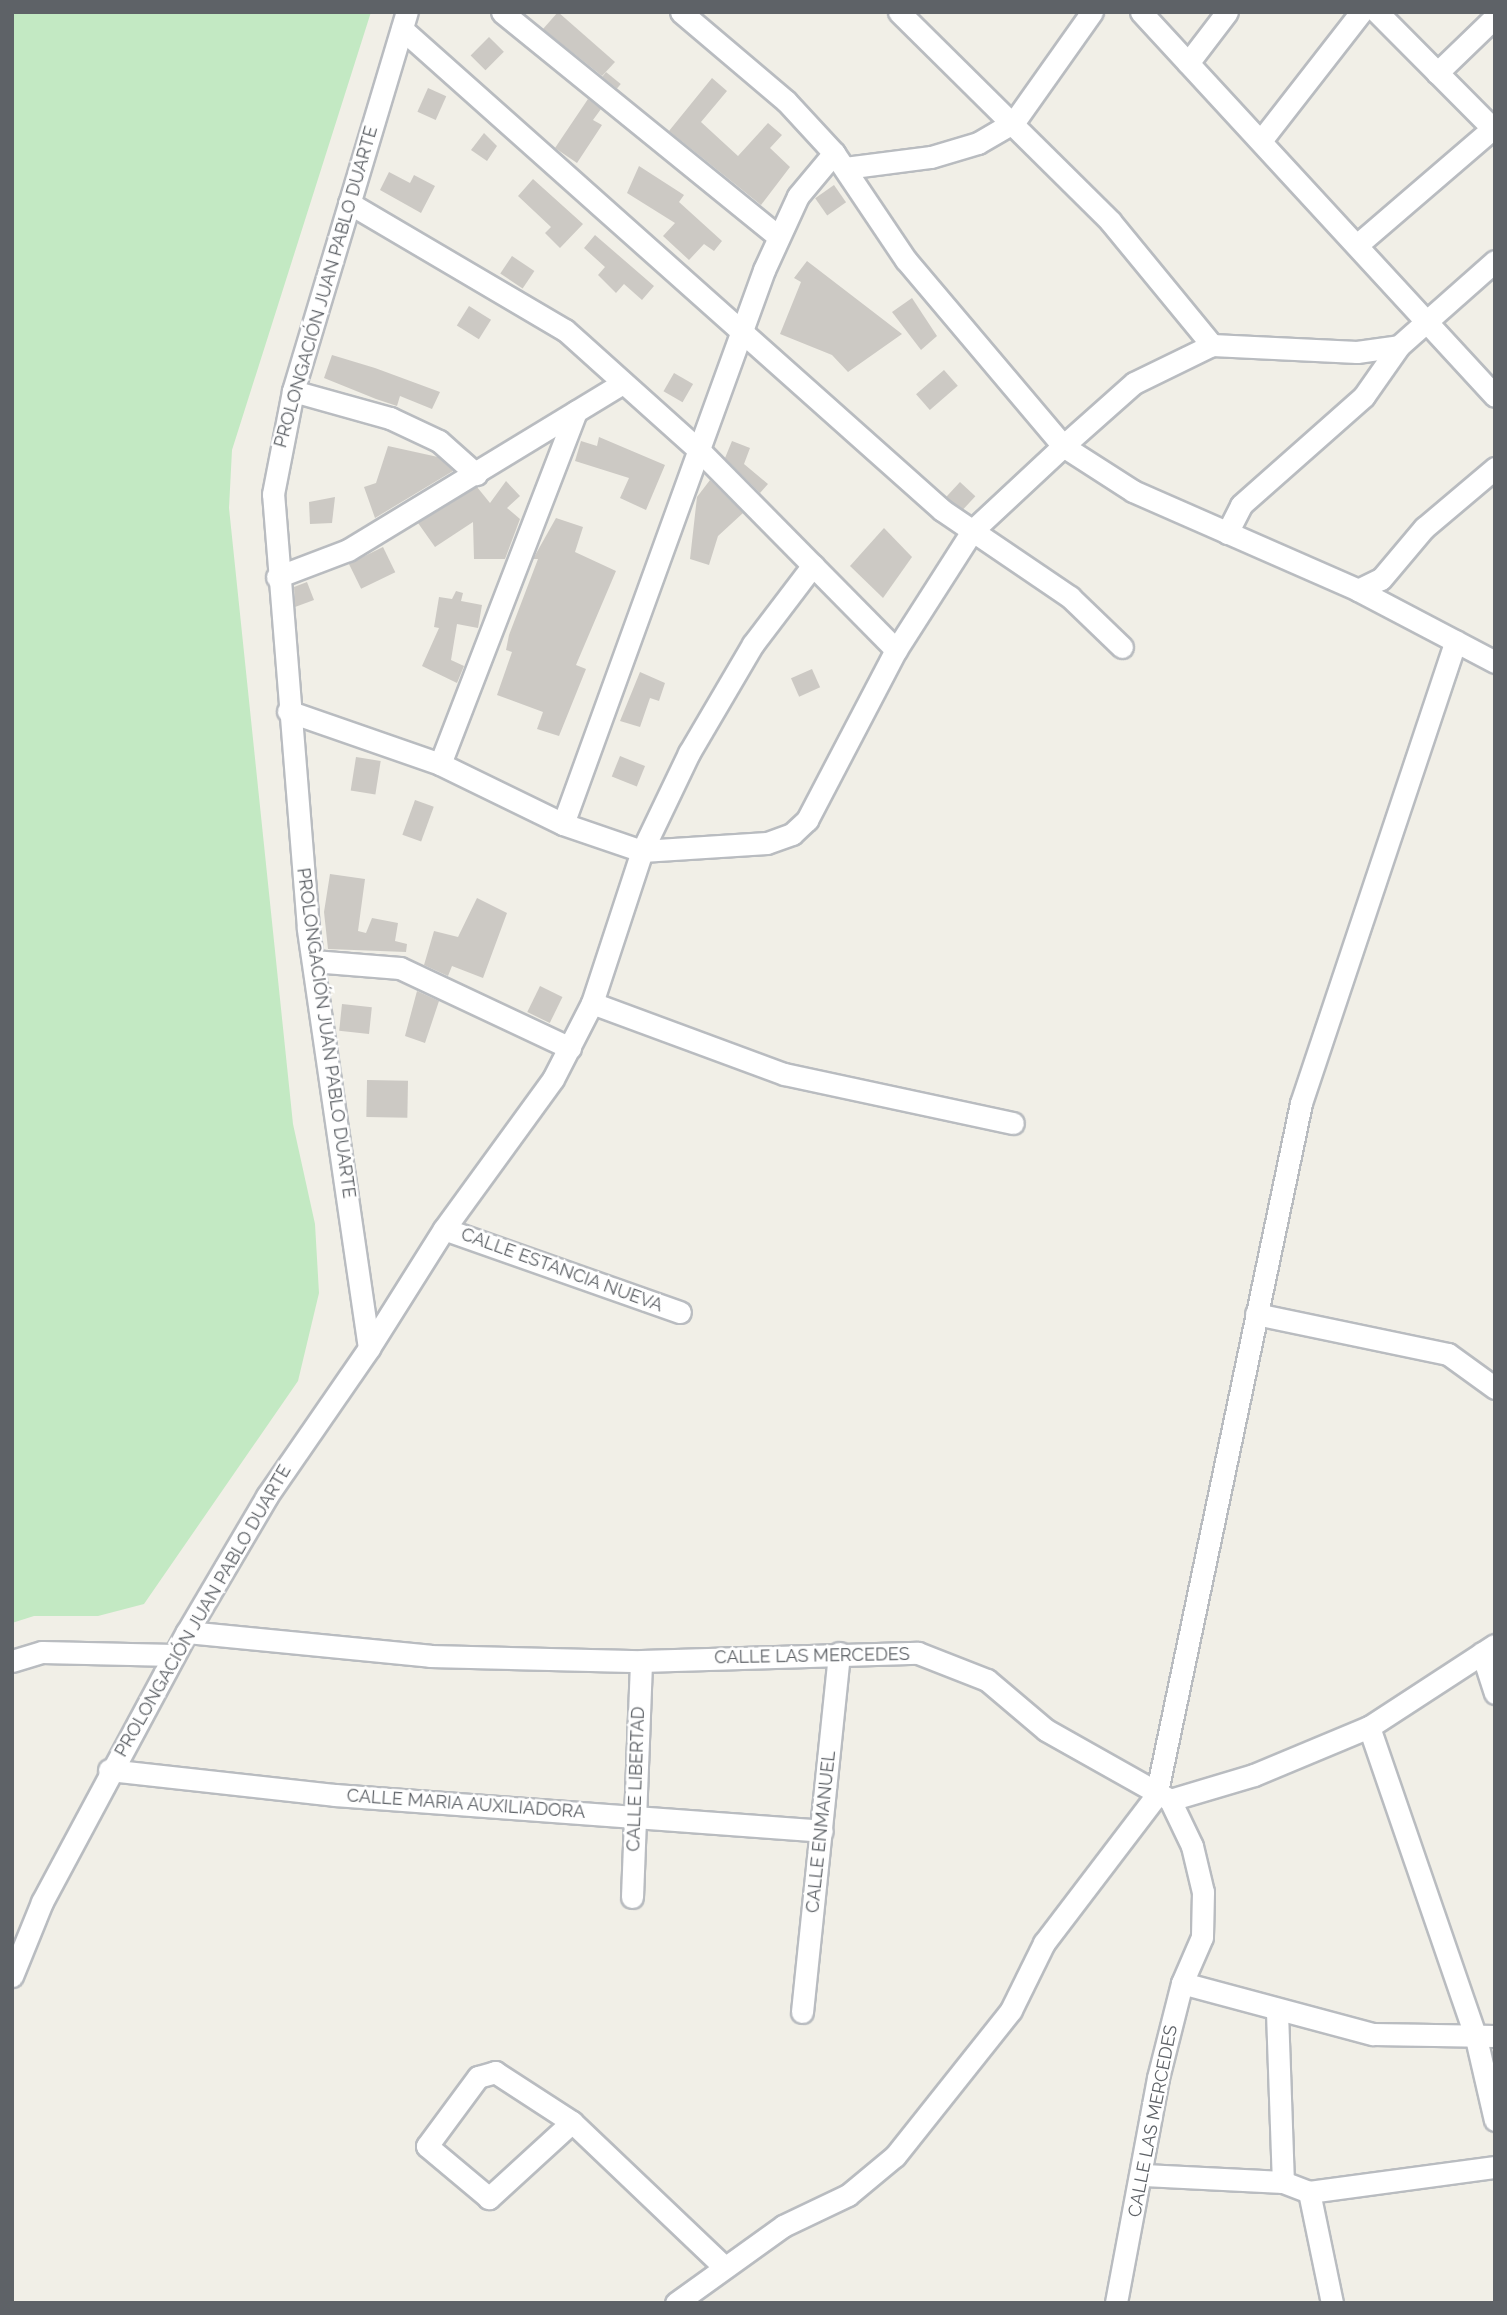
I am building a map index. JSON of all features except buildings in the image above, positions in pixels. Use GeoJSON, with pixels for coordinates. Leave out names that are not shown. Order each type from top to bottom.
{"type":"FeatureCollection","features":[{"type":"Feature","properties":{"kind":"street"},"geometry":{"type":"LineString","coordinates":[[502,12],[778,236]]}},
{"type":"Feature","properties":{"kind":"street"},"geometry":{"type":"LineString","coordinates":[[681,12],[786,101],[839,160],[906,260],[1063,446],[1133,491],[1358,590],[1495,662]]}},
{"type":"Feature","properties":{"kind":"street"},"geometry":{"type":"LineString","coordinates":[[899,12],[1014,122],[1110,221],[1212,345]]}},
{"type":"Feature","properties":{"kind":"street"},"geometry":{"type":"LineString","coordinates":[[563,824],[673,512],[701,452],[741,332],[778,236],[798,196],[839,160],[931,157],[978,143],[1014,122],[1092,12]]}},
{"type":"Feature","properties":{"kind":"street"},"geometry":{"type":"LineString","coordinates":[[1141,12],[1263,138],[1495,397]]}},
{"type":"Feature","properties":{"kind":"street"},"geometry":{"type":"LineString","coordinates":[[1188,63],[1227,12]]}},
{"type":"Feature","properties":{"kind":"street"},"geometry":{"type":"LineString","coordinates":[[1263,138],[1361,12]]}},
{"type":"Feature","properties":{"kind":"street"},"geometry":{"type":"LineString","coordinates":[[1357,245],[1493,130],[1377,12]]}},
{"type":"Feature","properties":{"kind":"street"},"geometry":{"type":"LineString","coordinates":[[1437,73],[1495,17]]}},
{"type":"Feature","properties":{"kind":"street"},"geometry":{"type":"LineString","coordinates":[[404,20],[741,332],[972,531],[1070,597],[1122,647]]}},
{"type":"Feature","properties":{"kind":"street","name":"PROLONGACIÓN JUAN PABLO DUARTE"},"geometry":{"type":"LineString","coordinates":[[12,1976],[42,1902],[110,1770],[187,1632],[267,1496],[369,1348],[313,961],[276,577],[275,461],[293,390],[404,20]]}},
{"type":"Feature","properties":{"kind":"street"},"geometry":{"type":"LineString","coordinates":[[349,203],[542,313],[619,384],[701,452],[896,650]]}},
{"type":"Feature","properties":{"kind":"street"},"geometry":{"type":"LineString","coordinates":[[1227,533],[1241,505],[1364,397],[1399,345],[1429,322],[1495,261]]}},
{"type":"Feature","properties":{"kind":"street"},"geometry":{"type":"LineString","coordinates":[[288,711],[440,764],[563,824],[642,851],[767,843],[801,828],[896,650],[972,531],[1134,383],[1212,345],[1357,352],[1399,345]]}},
{"type":"Feature","properties":{"kind":"street"},"geometry":{"type":"LineString","coordinates":[[276,577],[348,550],[619,384]]}},
{"type":"Feature","properties":{"kind":"street"},"geometry":{"type":"LineString","coordinates":[[293,390],[402,424],[439,441],[476,474]]}},
{"type":"Feature","properties":{"kind":"street"},"geometry":{"type":"LineString","coordinates":[[440,764],[576,411]]}},
{"type":"Feature","properties":{"kind":"street"},"geometry":{"type":"LineString","coordinates":[[1358,590],[1381,579],[1423,528],[1495,468]]}},
{"type":"Feature","properties":{"kind":"street"},"geometry":{"type":"LineString","coordinates":[[369,1348],[444,1229],[570,1048],[592,1003],[642,851],[753,645],[813,565]]}},
{"type":"Feature","properties":{"kind":"street"},"geometry":{"type":"LineString","coordinates":[[1381,579],[1395,609]]}},
{"type":"Feature","properties":{"kind":"street"},"geometry":{"type":"LineString","coordinates":[[676,2303],[723,2266],[783,2226],[848,2195],[895,2156],[1011,2010],[1044,1942],[1163,1798],[1255,1314],[1301,1103],[1456,641]]}},
{"type":"Feature","properties":{"kind":"street"},"geometry":{"type":"LineString","coordinates":[[313,961],[400,968],[570,1048]]}},
{"type":"Feature","properties":{"kind":"street"},"geometry":{"type":"LineString","coordinates":[[592,1003],[785,1074],[1013,1123]]}},
{"type":"Feature","properties":{"kind":"street","name":"CALLE ESTANCIA NUEVA"},"geometry":{"type":"LineString","coordinates":[[444,1229],[680,1312]]}},
{"type":"Feature","properties":{"kind":"street"},"geometry":{"type":"LineString","coordinates":[[1255,1314],[1448,1354],[1495,1388]]}},
{"type":"Feature","properties":{"kind":"street","name":"CALLE LAS MERCEDES"},"geometry":{"type":"LineString","coordinates":[[187,1632],[430,1657],[641,1661],[839,1653],[918,1653],[957,1663],[987,1680],[1046,1730],[1163,1798],[1192,1846],[1203,1892],[1202,1937],[1182,1983],[1158,2078],[1144,2175],[1116,2303]]}},
{"type":"Feature","properties":{"kind":"street"},"geometry":{"type":"LineString","coordinates":[[1163,1798],[1254,1775],[1369,1727],[1489,1649],[1495,1693]]}},
{"type":"Feature","properties":{"kind":"street"},"geometry":{"type":"LineString","coordinates":[[12,1661],[42,1652],[174,1655]]}},
{"type":"Feature","properties":{"kind":"street","name":"CALLE ENMANUEL"},"geometry":{"type":"LineString","coordinates":[[802,2012],[839,1653]]}},
{"type":"Feature","properties":{"kind":"street","name":"CALLE LIBERTAD"},"geometry":{"type":"LineString","coordinates":[[632,1897],[632,1815],[641,1661]]}},
{"type":"Feature","properties":{"kind":"street"},"geometry":{"type":"LineString","coordinates":[[1369,1727],[1485,2037],[1495,2120]]}},
{"type":"Feature","properties":{"kind":"street","name":"CALLE MARIA AUXILIADORA"},"geometry":{"type":"LineString","coordinates":[[110,1770],[335,1795],[822,1831]]}},
{"type":"Feature","properties":{"kind":"street"},"geometry":{"type":"LineString","coordinates":[[12,1928],[42,1902]]}},
{"type":"Feature","properties":{"kind":"street"},"geometry":{"type":"LineString","coordinates":[[1182,1983],[1278,2012],[1373,2034],[1485,2037]]}},
{"type":"Feature","properties":{"kind":"street"},"geometry":{"type":"LineString","coordinates":[[1278,2012],[1283,2182]]}},
{"type":"Feature","properties":{"kind":"street"},"geometry":{"type":"LineString","coordinates":[[572,2122],[489,2198],[427,2146],[478,2077],[495,2072],[572,2122],[723,2266]]}},
{"type":"Feature","properties":{"kind":"street"},"geometry":{"type":"LineString","coordinates":[[1144,2175],[1283,2182],[1309,2192],[1495,2167]]}},
{"type":"Feature","properties":{"kind":"street"},"geometry":{"type":"LineString","coordinates":[[1309,2192],[1332,2303]]}},
{"type":"Feature","properties":{"kind":"green space"},"geometry":{"type":"Polygon","coordinates":[[[12,12],[371,12],[232,450],[229,508],[293,1124],[315,1224],[319,1293],[298,1381],[144,1604],[98,1616],[34,1616],[12,1623],[12,12]]]}}]}
